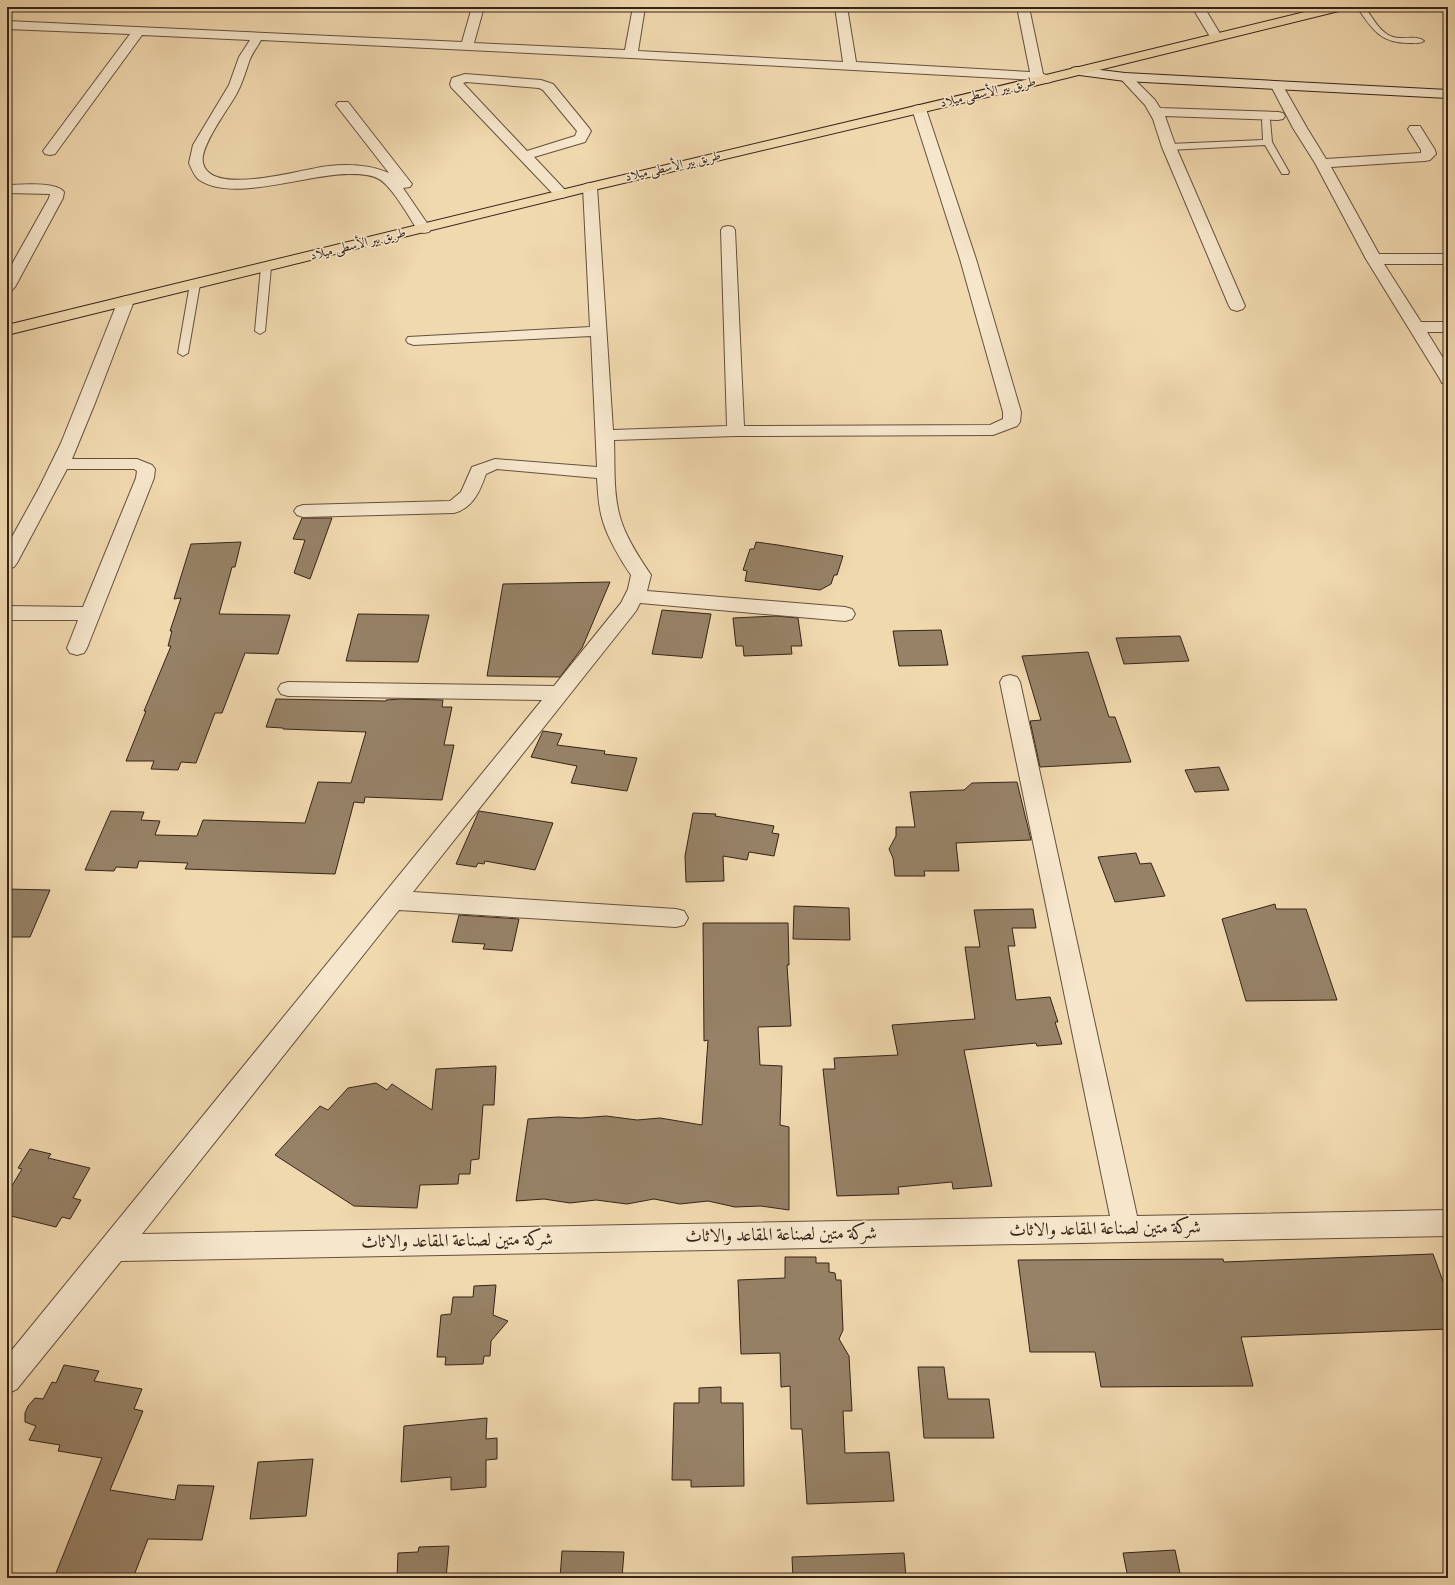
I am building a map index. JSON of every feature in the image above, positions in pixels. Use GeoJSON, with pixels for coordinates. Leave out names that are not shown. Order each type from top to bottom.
{"type":"FeatureCollection","features":[{"type":"Feature","properties":{"kind":"main road","name":"طريق بير الأسطى ميلاد"},"geometry":{"type":"LineString","coordinates":[[7,330],[424,229],[561,194],[1339,7]]}},
{"type":"Feature","properties":{"kind":"street"},"geometry":{"type":"LineString","coordinates":[[467,46],[478,7]]}},
{"type":"Feature","properties":{"kind":"street"},"geometry":{"type":"LineString","coordinates":[[630,54],[639,7]]}},
{"type":"Feature","properties":{"kind":"street"},"geometry":{"type":"LineString","coordinates":[[841,7],[850,65]]}},
{"type":"Feature","properties":{"kind":"street"},"geometry":{"type":"LineString","coordinates":[[903,7],[912,7]]}},
{"type":"Feature","properties":{"kind":"street"},"geometry":{"type":"LineString","coordinates":[[7,25],[850,65],[1041,78],[1023,7]]}},
{"type":"Feature","properties":{"kind":"street"},"geometry":{"type":"LineString","coordinates":[[1198,7],[1216,37]]}},
{"type":"Feature","properties":{"kind":"street"},"geometry":{"type":"LineString","coordinates":[[50,151],[139,31]]}},
{"type":"Feature","properties":{"kind":"street"},"geometry":{"type":"LineString","coordinates":[[258,36],[245,58],[234,86],[199,147],[196,163],[199,170],[206,178],[228,184],[248,185],[321,171],[354,170],[372,172],[386,176],[424,229]]}},
{"type":"Feature","properties":{"kind":"street"},"geometry":{"type":"LineString","coordinates":[[1076,71],[1125,77],[1448,94]]}},
{"type":"Feature","properties":{"kind":"street"},"geometry":{"type":"LineString","coordinates":[[1125,77],[1150,103],[1156,112],[1169,147],[1237,306]]}},
{"type":"Feature","properties":{"kind":"street"},"geometry":{"type":"LineString","coordinates":[[524,156],[580,139],[584,131],[548,87],[541,84],[464,78],[457,81],[456,84],[524,156],[561,194]]}},
{"type":"Feature","properties":{"kind":"street"},"geometry":{"type":"LineString","coordinates":[[1277,86],[1300,128],[1322,163],[1374,260],[1417,326],[1448,379]]}},
{"type":"Feature","properties":{"kind":"street"},"geometry":{"type":"LineString","coordinates":[[343,105],[412,193],[415,202],[411,209]]}},
{"type":"Feature","properties":{"kind":"street"},"geometry":{"type":"LineString","coordinates":[[605,434],[736,431],[993,430],[1012,422],[1012,412],[968,259],[919,109]]}},
{"type":"Feature","properties":{"kind":"street"},"geometry":{"type":"LineString","coordinates":[[1156,112],[1272,118]]}},
{"type":"Feature","properties":{"kind":"street"},"geometry":{"type":"LineString","coordinates":[[1322,163],[1425,157],[1429,154],[1428,150],[1415,129]]}},
{"type":"Feature","properties":{"kind":"street"},"geometry":{"type":"LineString","coordinates":[[7,1379],[114,1248],[629,606],[638,589],[641,575],[631,561],[611,519],[607,498],[605,434],[590,187]]}},
{"type":"Feature","properties":{"kind":"street"},"geometry":{"type":"LineString","coordinates":[[7,188],[50,190],[57,192],[56,198],[7,287]]}},
{"type":"Feature","properties":{"kind":"street"},"geometry":{"type":"LineString","coordinates":[[728,230],[736,431]]}},
{"type":"Feature","properties":{"kind":"street"},"geometry":{"type":"LineString","coordinates":[[1374,260],[1448,259]]}},
{"type":"Feature","properties":{"kind":"street"},"geometry":{"type":"LineString","coordinates":[[7,563],[61,464],[98,377],[105,354],[126,301]]}},
{"type":"Feature","properties":{"kind":"street"},"geometry":{"type":"LineString","coordinates":[[1417,326],[1448,327]]}},
{"type":"Feature","properties":{"kind":"street"},"geometry":{"type":"LineString","coordinates":[[414,340],[598,331]]}},
{"type":"Feature","properties":{"kind":"street"},"geometry":{"type":"LineString","coordinates":[[61,464],[136,464],[146,469],[145,478],[77,648]]}},
{"type":"Feature","properties":{"kind":"street"},"geometry":{"type":"LineString","coordinates":[[303,511],[454,507],[464,501],[471,493],[478,471],[495,464],[606,473]]}},
{"type":"Feature","properties":{"kind":"street"},"geometry":{"type":"LineString","coordinates":[[634,596],[845,614]]}},
{"type":"Feature","properties":{"kind":"street"},"geometry":{"type":"LineString","coordinates":[[7,613],[90,614]]}},
{"type":"Feature","properties":{"kind":"street"},"geometry":{"type":"LineString","coordinates":[[1010,682],[1126,1230]]}},
{"type":"Feature","properties":{"kind":"street"},"geometry":{"type":"LineString","coordinates":[[288,689],[559,693]]}},
{"type":"Feature","properties":{"kind":"street"},"geometry":{"type":"LineString","coordinates":[[393,900],[676,918]]}},
{"type":"Feature","properties":{"kind":"street","name":"شركة متين لصناعة المقاعد والاثاث"},"geometry":{"type":"LineString","coordinates":[[114,1248],[1448,1223]]}},
{"type":"Feature","properties":{"kind":"lane"},"geometry":{"type":"LineString","coordinates":[[1361,7],[1381,33],[1387,38],[1420,41]]}},
{"type":"Feature","properties":{"kind":"lane"},"geometry":{"type":"LineString","coordinates":[[1272,118],[1268,142],[1285,172]]}},
{"type":"Feature","properties":{"kind":"lane"},"geometry":{"type":"LineString","coordinates":[[1169,147],[1268,142]]}},
{"type":"Feature","properties":{"kind":"lane"},"geometry":{"type":"LineString","coordinates":[[260,331],[266,267]]}},
{"type":"Feature","properties":{"kind":"lane"},"geometry":{"type":"LineString","coordinates":[[183,353],[195,284]]}},
{"type":"Feature","properties":{"kind":"building"},"geometry":{"type":"Polygon","coordinates":[[[302,518],[332,518],[310,579],[294,573],[305,540],[293,539],[302,518]]]}},
{"type":"Feature","properties":{"kind":"building"},"geometry":{"type":"Polygon","coordinates":[[[241,542],[235,567],[232,567],[219,614],[290,615],[278,654],[245,653],[222,713],[215,713],[196,763],[181,762],[178,770],[151,769],[154,761],[126,761],[146,711],[144,711],[171,646],[168,646],[172,631],[170,631],[181,598],[174,599],[191,544],[241,542]]]}},
{"type":"Feature","properties":{"kind":"building"},"geometry":{"type":"Polygon","coordinates":[[[756,542],[843,556],[837,575],[834,575],[831,584],[820,590],[745,581],[747,571],[743,570],[750,549],[754,549],[756,542]]]}},
{"type":"Feature","properties":{"kind":"building"},"geometry":{"type":"Polygon","coordinates":[[[610,582],[582,648],[560,677],[487,676],[503,584],[610,582]]]}},
{"type":"Feature","properties":{"kind":"building"},"geometry":{"type":"Polygon","coordinates":[[[662,610],[711,614],[702,658],[652,654],[662,610]]]}},
{"type":"Feature","properties":{"kind":"building"},"geometry":{"type":"Polygon","coordinates":[[[358,614],[429,615],[418,662],[346,661],[358,614]]]}},
{"type":"Feature","properties":{"kind":"building"},"geometry":{"type":"Polygon","coordinates":[[[776,616],[798,618],[802,646],[791,646],[792,654],[744,656],[743,646],[736,646],[733,618],[776,616]]]}},
{"type":"Feature","properties":{"kind":"building"},"geometry":{"type":"Polygon","coordinates":[[[941,630],[948,665],[899,666],[893,631],[941,630]]]}},
{"type":"Feature","properties":{"kind":"building"},"geometry":{"type":"Polygon","coordinates":[[[1180,636],[1189,661],[1124,664],[1116,638],[1180,636]]]}},
{"type":"Feature","properties":{"kind":"building"},"geometry":{"type":"Polygon","coordinates":[[[1088,652],[1109,717],[1115,717],[1131,762],[1040,767],[1030,721],[1041,720],[1022,656],[1088,652]]]}},
{"type":"Feature","properties":{"kind":"building"},"geometry":{"type":"Polygon","coordinates":[[[276,699],[386,701],[400,699],[443,700],[442,707],[452,707],[444,745],[454,745],[442,800],[365,797],[364,803],[354,802],[335,874],[185,869],[188,863],[139,861],[137,868],[116,867],[114,871],[85,870],[111,811],[144,812],[141,820],[160,821],[155,835],[197,836],[203,820],[305,823],[318,782],[351,783],[366,732],[266,727],[276,699]]]}},
{"type":"Feature","properties":{"kind":"building"},"geometry":{"type":"Polygon","coordinates":[[[543,731],[562,734],[557,745],[605,751],[604,754],[637,758],[627,791],[571,783],[577,766],[531,757],[543,731]]]}},
{"type":"Feature","properties":{"kind":"building"},"geometry":{"type":"Polygon","coordinates":[[[1219,767],[1229,790],[1195,792],[1185,770],[1219,767]]]}},
{"type":"Feature","properties":{"kind":"building"},"geometry":{"type":"Polygon","coordinates":[[[1017,782],[1031,840],[956,843],[959,871],[924,871],[925,876],[895,876],[893,858],[889,849],[896,836],[896,827],[915,827],[910,792],[964,790],[972,783],[1017,782]]]}},
{"type":"Feature","properties":{"kind":"building"},"geometry":{"type":"Polygon","coordinates":[[[479,811],[553,823],[535,870],[485,861],[484,864],[478,863],[476,867],[456,864],[479,811]]]}},
{"type":"Feature","properties":{"kind":"building"},"geometry":{"type":"Polygon","coordinates":[[[693,813],[716,814],[715,816],[774,826],[772,833],[779,834],[774,856],[749,852],[747,860],[723,856],[724,881],[686,882],[685,856],[693,813]]]}},
{"type":"Feature","properties":{"kind":"building"},"geometry":{"type":"Polygon","coordinates":[[[1136,853],[1140,864],[1151,863],[1165,896],[1115,902],[1098,857],[1136,853]]]}},
{"type":"Feature","properties":{"kind":"building"},"geometry":{"type":"Polygon","coordinates":[[[7,889],[50,890],[30,937],[7,937],[7,889]]]}},
{"type":"Feature","properties":{"kind":"building"},"geometry":{"type":"Polygon","coordinates":[[[1275,904],[1276,909],[1306,909],[1337,1000],[1246,1001],[1222,919],[1275,904]]]}},
{"type":"Feature","properties":{"kind":"building"},"geometry":{"type":"Polygon","coordinates":[[[794,906],[849,908],[850,940],[793,939],[794,906]]]}},
{"type":"Feature","properties":{"kind":"building"},"geometry":{"type":"Polygon","coordinates":[[[1033,909],[1036,928],[1012,928],[1015,946],[1008,946],[1016,1000],[1050,997],[1058,1022],[1055,1022],[1062,1044],[1037,1046],[1036,1043],[964,1050],[992,1186],[953,1189],[952,1182],[898,1187],[899,1194],[837,1196],[823,1069],[835,1069],[834,1058],[898,1055],[892,1025],[975,1019],[965,947],[980,947],[974,910],[1033,909]]]}},
{"type":"Feature","properties":{"kind":"building"},"geometry":{"type":"Polygon","coordinates":[[[459,915],[519,919],[512,951],[483,949],[485,944],[452,942],[459,915]]]}},
{"type":"Feature","properties":{"kind":"building"},"geometry":{"type":"Polygon","coordinates":[[[703,923],[788,923],[789,965],[787,965],[791,1026],[758,1027],[760,1065],[782,1066],[780,1125],[789,1127],[789,1210],[761,1206],[735,1207],[708,1201],[680,1204],[654,1199],[627,1204],[596,1200],[570,1203],[544,1199],[516,1201],[528,1119],[606,1116],[637,1120],[660,1118],[702,1125],[708,1040],[704,1041],[703,923]]]}},
{"type":"Feature","properties":{"kind":"building"},"geometry":{"type":"Polygon","coordinates":[[[496,1066],[494,1105],[483,1105],[479,1159],[471,1160],[470,1174],[459,1174],[458,1184],[420,1185],[417,1208],[354,1206],[275,1155],[320,1106],[328,1110],[348,1088],[376,1083],[387,1090],[392,1084],[432,1110],[436,1069],[496,1066]]]}},
{"type":"Feature","properties":{"kind":"building"},"geometry":{"type":"Polygon","coordinates":[[[30,1149],[51,1154],[48,1158],[90,1168],[73,1198],[81,1200],[70,1219],[62,1217],[56,1227],[7,1215],[7,1194],[22,1169],[18,1168],[30,1149]]]}},
{"type":"Feature","properties":{"kind":"building"},"geometry":{"type":"Polygon","coordinates":[[[1433,1254],[1448,1295],[1448,1329],[1241,1337],[1253,1386],[1101,1387],[1095,1352],[1030,1352],[1018,1260],[1223,1259],[1224,1262],[1433,1254]]]}},
{"type":"Feature","properties":{"kind":"building"},"geometry":{"type":"Polygon","coordinates":[[[785,1257],[816,1257],[816,1263],[829,1263],[829,1272],[835,1273],[836,1280],[841,1280],[843,1330],[839,1339],[849,1356],[852,1411],[843,1411],[845,1453],[889,1452],[894,1501],[807,1504],[802,1429],[791,1429],[790,1386],[781,1387],[780,1353],[741,1354],[738,1280],[785,1278],[785,1257]]]}},
{"type":"Feature","properties":{"kind":"building"},"geometry":{"type":"Polygon","coordinates":[[[496,1285],[493,1315],[508,1321],[491,1341],[490,1356],[484,1356],[483,1364],[445,1365],[446,1357],[437,1357],[441,1315],[451,1314],[453,1297],[473,1297],[474,1286],[496,1285]]]}},
{"type":"Feature","properties":{"kind":"building"},"geometry":{"type":"Polygon","coordinates":[[[64,1365],[99,1371],[94,1381],[142,1389],[134,1409],[143,1411],[110,1490],[175,1500],[178,1485],[214,1486],[202,1540],[148,1539],[133,1578],[54,1578],[102,1458],[58,1451],[60,1445],[29,1440],[36,1426],[25,1422],[25,1413],[28,1406],[35,1398],[43,1399],[52,1382],[56,1383],[64,1365]]]}},
{"type":"Feature","properties":{"kind":"building"},"geometry":{"type":"Polygon","coordinates":[[[918,1367],[944,1367],[948,1399],[989,1399],[994,1438],[924,1438],[918,1367]]]}},
{"type":"Feature","properties":{"kind":"building"},"geometry":{"type":"Polygon","coordinates":[[[721,1387],[721,1403],[743,1403],[744,1486],[691,1487],[691,1480],[672,1480],[674,1403],[699,1403],[699,1388],[721,1387]]]}},
{"type":"Feature","properties":{"kind":"building"},"geometry":{"type":"Polygon","coordinates":[[[487,1418],[486,1439],[497,1438],[497,1459],[486,1460],[486,1487],[451,1490],[451,1477],[401,1482],[404,1426],[487,1418]]]}},
{"type":"Feature","properties":{"kind":"building"},"geometry":{"type":"Polygon","coordinates":[[[313,1459],[306,1516],[250,1519],[258,1462],[313,1459]]]}},
{"type":"Feature","properties":{"kind":"building"},"geometry":{"type":"Polygon","coordinates":[[[449,1546],[446,1578],[397,1578],[398,1553],[418,1552],[419,1547],[449,1546]]]}},
{"type":"Feature","properties":{"kind":"building"},"geometry":{"type":"Polygon","coordinates":[[[1175,1550],[1181,1578],[1128,1578],[1123,1553],[1175,1550]]]}},
{"type":"Feature","properties":{"kind":"building"},"geometry":{"type":"Polygon","coordinates":[[[562,1551],[624,1552],[622,1578],[560,1578],[562,1551]]]}},
{"type":"Feature","properties":{"kind":"building"},"geometry":{"type":"Polygon","coordinates":[[[904,1553],[906,1578],[793,1578],[792,1557],[904,1553]]]}}]}
